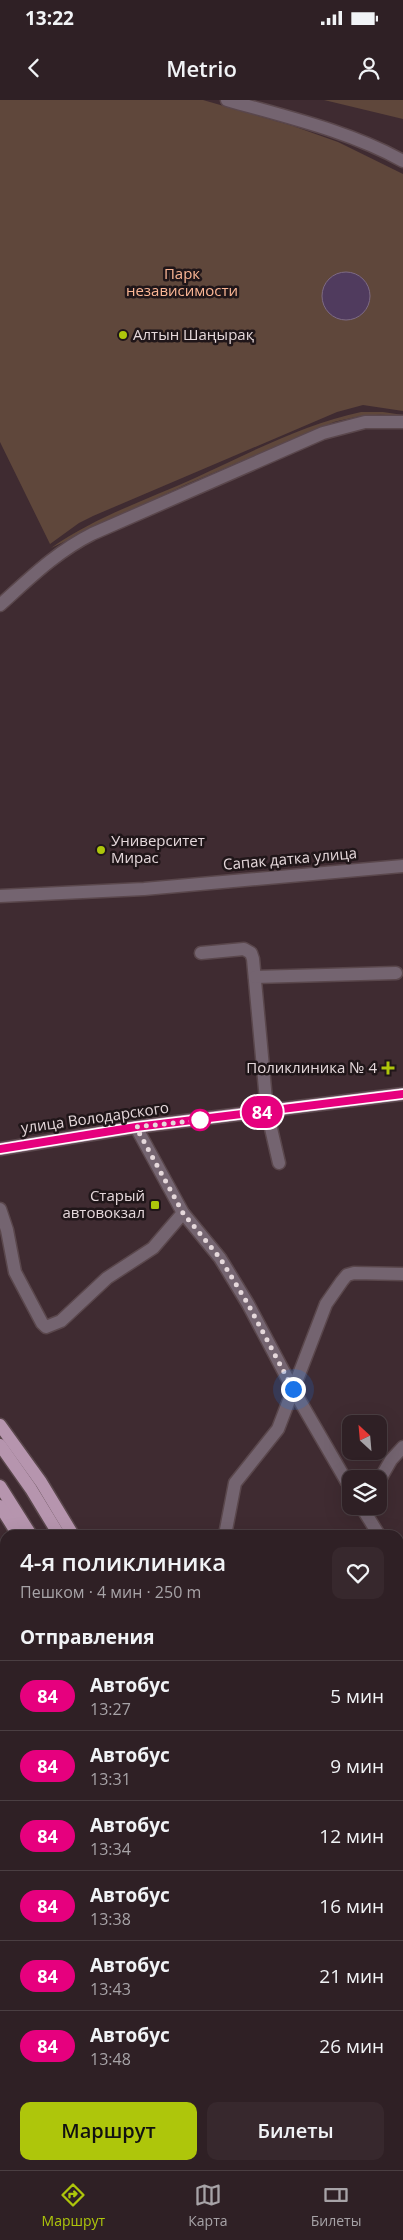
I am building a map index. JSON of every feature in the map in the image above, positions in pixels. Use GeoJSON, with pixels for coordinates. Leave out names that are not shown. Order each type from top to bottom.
{"type":"FeatureCollection","features":[{"type":"Feature","properties":{"kind":"main road","name":"улица Володарского"},"geometry":{"type":"LineString","coordinates":[[0,1149],[136,1127],[403,1094]]}},
{"type":"Feature","properties":{"kind":"main road"},"geometry":{"type":"LineString","coordinates":[[0,1425],[41,1482],[70,1530]]}},
{"type":"Feature","properties":{"kind":"main road"},"geometry":{"type":"LineString","coordinates":[[0,1446],[32,1489],[56,1530]]}},
{"type":"Feature","properties":{"kind":"main road"},"geometry":{"type":"LineString","coordinates":[[0,1486],[28,1530]]}},
{"type":"Feature","properties":{"kind":"main road"},"geometry":{"type":"LineString","coordinates":[[0,1506],[15,1530]]}},
{"type":"Feature","properties":{"kind":"street"},"geometry":{"type":"LineString","coordinates":[[227,100],[336,132],[382,149],[403,161]]}},
{"type":"Feature","properties":{"kind":"street"},"geometry":{"type":"LineString","coordinates":[[0,606],[50,560],[69,546],[92,534],[323,433],[365,422],[403,422]]}},
{"type":"Feature","properties":{"kind":"street","name":"Сапак датка улица"},"geometry":{"type":"LineString","coordinates":[[0,896],[136,889],[403,866]]}},
{"type":"Feature","properties":{"kind":"street"},"geometry":{"type":"LineString","coordinates":[[200,953],[248,950],[253,959],[268,1111],[279,1163]]}},
{"type":"Feature","properties":{"kind":"street"},"geometry":{"type":"LineString","coordinates":[[255,977],[396,973]]}},
{"type":"Feature","properties":{"kind":"street"},"geometry":{"type":"LineString","coordinates":[[136,1127],[183,1213],[220,1258],[248,1304],[293,1389],[342,1471]]}},
{"type":"Feature","properties":{"kind":"street"},"geometry":{"type":"LineString","coordinates":[[0,1209],[7,1230],[15,1272],[42,1323],[46,1327],[61,1321],[107,1278],[153,1248],[183,1213]]}},
{"type":"Feature","properties":{"kind":"street"},"geometry":{"type":"LineString","coordinates":[[226,1530],[236,1483],[278,1429],[326,1304],[347,1275],[403,1274]]}},
{"type":"Feature","properties":{"kind":"street"},"geometry":{"type":"LineString","coordinates":[[385,1470],[403,1447]]}},
{"type":"Feature","properties":{"kind":"street"},"geometry":{"type":"LineString","coordinates":[[366,1515],[375,1530]]}},
{"type":"Feature","properties":{"kind":"green space","name":"Парк независимости"},"geometry":{"type":"Polygon","coordinates":[[[0,100],[203,100],[293,126],[338,142],[403,174],[403,411],[363,405],[337,412],[93,516],[79,523],[50,544],[0,442],[0,100]]]}},
{"type":"Feature","properties":{"kind":"green space"},"geometry":{"type":"Polygon","coordinates":[[[324,100],[403,100],[403,119],[324,100]]]}},
{"type":"Feature","properties":{"kind":"green space"},"geometry":{"type":"Polygon","coordinates":[[[361,412],[383,412],[403,415],[403,417],[368,415],[334,422],[187,484],[51,548],[103,518],[276,440],[318,424],[361,412]]]}},
{"type":"Feature","properties":{"kind":"shaded area"},"geometry":{"type":"Polygon","coordinates":[[[346,272],[355,274],[363,279],[368,287],[370,296],[368,305],[363,313],[355,318],[346,320],[337,318],[329,313],[324,305],[322,296],[324,287],[329,279],[337,274],[346,272]]]}},
{"type":"Feature","properties":{"kind":"bus line","name":"84"},"geometry":{"type":"LineString","coordinates":[[0,1149],[136,1127],[403,1094]]}},
{"type":"Feature","properties":{"kind":"place","name":"Алтын Шаңырақ"},"geometry":{"type":"Point","coordinates":[123,335]}},
{"type":"Feature","properties":{"kind":"place","name":"Университет Мирас"},"geometry":{"type":"Point","coordinates":[101,850]}},
{"type":"Feature","properties":{"kind":"place","name":"Поликлиника № 4"},"geometry":{"type":"Point","coordinates":[388,1068]}},
{"type":"Feature","properties":{"kind":"place","name":"Старый автовокзал"},"geometry":{"type":"Point","coordinates":[155,1205]}},
{"type":"Feature","properties":{"kind":"route"},"geometry":{"type":"LineString","coordinates":[[200,1120],[136,1127],[183,1213],[220,1258],[248,1304],[293,1389]]}}]}
